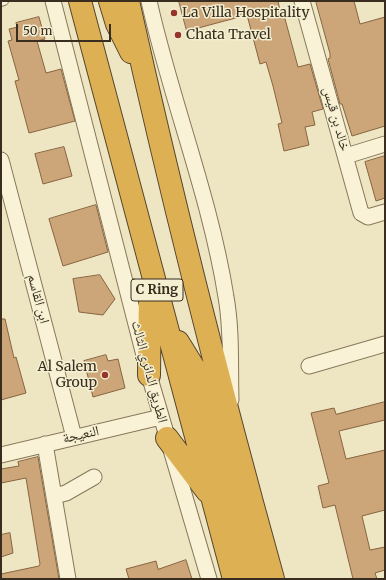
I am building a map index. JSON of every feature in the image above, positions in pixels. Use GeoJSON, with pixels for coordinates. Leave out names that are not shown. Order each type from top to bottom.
{"type":"FeatureCollection","features":[{"type":"Feature","properties":{"kind":"highway","name":"الطريق الدائري الثالث"},"geometry":{"type":"LineString","coordinates":[[80,1],[234,579]]}},
{"type":"Feature","properties":{"kind":"highway"},"geometry":{"type":"LineString","coordinates":[[110,1],[117,24],[146,83]]}},
{"type":"Feature","properties":{"kind":"highway","name":"C Ring"},"geometry":{"type":"LineString","coordinates":[[128,1],[146,83],[232,427],[273,579]]}},
{"type":"Feature","properties":{"kind":"highway"},"geometry":{"type":"LineString","coordinates":[[149,375],[151,265]]}},
{"type":"Feature","properties":{"kind":"highway"},"geometry":{"type":"LineString","coordinates":[[167,324],[190,360],[201,383],[254,579]]}},
{"type":"Feature","properties":{"kind":"highway"},"geometry":{"type":"LineString","coordinates":[[167,438],[213,500]]}},
{"type":"Feature","properties":{"kind":"highway"},"geometry":{"type":"LineString","coordinates":[[266,554],[282,579]]}},
{"type":"Feature","properties":{"kind":"street","name":"الطريق الدائري الثالث"},"geometry":{"type":"LineString","coordinates":[[53,1],[160,416],[209,579]]}},
{"type":"Feature","properties":{"kind":"street"},"geometry":{"type":"LineString","coordinates":[[149,1],[207,211],[224,284],[229,326],[232,427]]}},
{"type":"Feature","properties":{"kind":"street","name":"خالد بن قيس"},"geometry":{"type":"LineString","coordinates":[[302,1],[363,216],[368,217],[385,212]]}},
{"type":"Feature","properties":{"kind":"street"},"geometry":{"type":"LineString","coordinates":[[346,156],[385,144]]}},
{"type":"Feature","properties":{"kind":"street","name":"ابن القاسم"},"geometry":{"type":"LineString","coordinates":[[1,160],[74,437]]}},
{"type":"Feature","properties":{"kind":"street"},"geometry":{"type":"LineString","coordinates":[[309,366],[383,344]]}},
{"type":"Feature","properties":{"kind":"street","name":"النعيجة"},"geometry":{"type":"LineString","coordinates":[[1,455],[160,416]]}},
{"type":"Feature","properties":{"kind":"street"},"geometry":{"type":"LineString","coordinates":[[45,444],[68,579]]}},
{"type":"Feature","properties":{"kind":"street"},"geometry":{"type":"LineString","coordinates":[[54,496],[66,493],[94,477]]}},
{"type":"Feature","properties":{"kind":"building"},"geometry":{"type":"Polygon","coordinates":[[[179,1],[278,1],[281,15],[284,15],[298,67],[310,64],[323,109],[312,112],[315,125],[305,127],[309,145],[284,151],[278,124],[282,123],[273,86],[266,62],[260,64],[247,15],[187,31],[179,1]]]}},
{"type":"Feature","properties":{"kind":"building"},"geometry":{"type":"Polygon","coordinates":[[[316,1],[354,1],[360,24],[385,17],[385,126],[352,136],[342,104],[340,104],[328,59],[330,58],[330,54],[316,1]]]}},
{"type":"Feature","properties":{"kind":"building"},"geometry":{"type":"Polygon","coordinates":[[[39,17],[45,39],[37,41],[46,73],[61,69],[75,121],[29,133],[15,81],[19,80],[8,41],[12,40],[9,29],[18,27],[16,23],[39,17]]]}},
{"type":"Feature","properties":{"kind":"building"},"geometry":{"type":"Polygon","coordinates":[[[64,147],[72,176],[43,184],[35,154],[64,147]]]}},
{"type":"Feature","properties":{"kind":"building"},"geometry":{"type":"Polygon","coordinates":[[[385,156],[385,198],[376,201],[365,162],[385,156]]]}},
{"type":"Feature","properties":{"kind":"building"},"geometry":{"type":"Polygon","coordinates":[[[96,205],[108,252],[63,266],[49,219],[96,205]]]}},
{"type":"Feature","properties":{"kind":"building"},"geometry":{"type":"Polygon","coordinates":[[[100,275],[115,299],[103,315],[79,312],[73,279],[100,275]]]}},
{"type":"Feature","properties":{"kind":"building"},"geometry":{"type":"Polygon","coordinates":[[[1,319],[5,319],[14,358],[16,357],[26,393],[1,400],[1,319]]]}},
{"type":"Feature","properties":{"kind":"building","name":"Al Salem Group"},"geometry":{"type":"Polygon","coordinates":[[[106,355],[108,361],[118,359],[125,388],[93,397],[84,361],[106,355]]]}},
{"type":"Feature","properties":{"kind":"building"},"geometry":{"type":"Polygon","coordinates":[[[385,402],[385,420],[339,431],[346,459],[385,450],[385,510],[362,516],[370,550],[385,547],[385,570],[375,573],[377,579],[353,579],[335,505],[323,508],[318,486],[329,483],[311,413],[334,408],[336,414],[385,402]]]}},
{"type":"Feature","properties":{"kind":"building"},"geometry":{"type":"Polygon","coordinates":[[[38,457],[59,579],[1,579],[1,574],[39,566],[40,564],[26,478],[1,483],[1,469],[19,466],[18,462],[38,457]]]}},
{"type":"Feature","properties":{"kind":"building"},"geometry":{"type":"Polygon","coordinates":[[[10,533],[13,553],[1,557],[1,535],[10,533]]]}},
{"type":"Feature","properties":{"kind":"building"},"geometry":{"type":"Polygon","coordinates":[[[186,560],[192,579],[129,579],[126,569],[156,561],[158,569],[186,560]]]}},
{"type":"Feature","properties":{"kind":"place","name":"La Villa Hospitality"},"geometry":{"type":"Point","coordinates":[174,13]}},
{"type":"Feature","properties":{"kind":"place","name":"Chata Travel"},"geometry":{"type":"Point","coordinates":[178,35]}},
{"type":"Feature","properties":{"kind":"place","name":"Al Salem Group"},"geometry":{"type":"Point","coordinates":[105,375]}}]}
